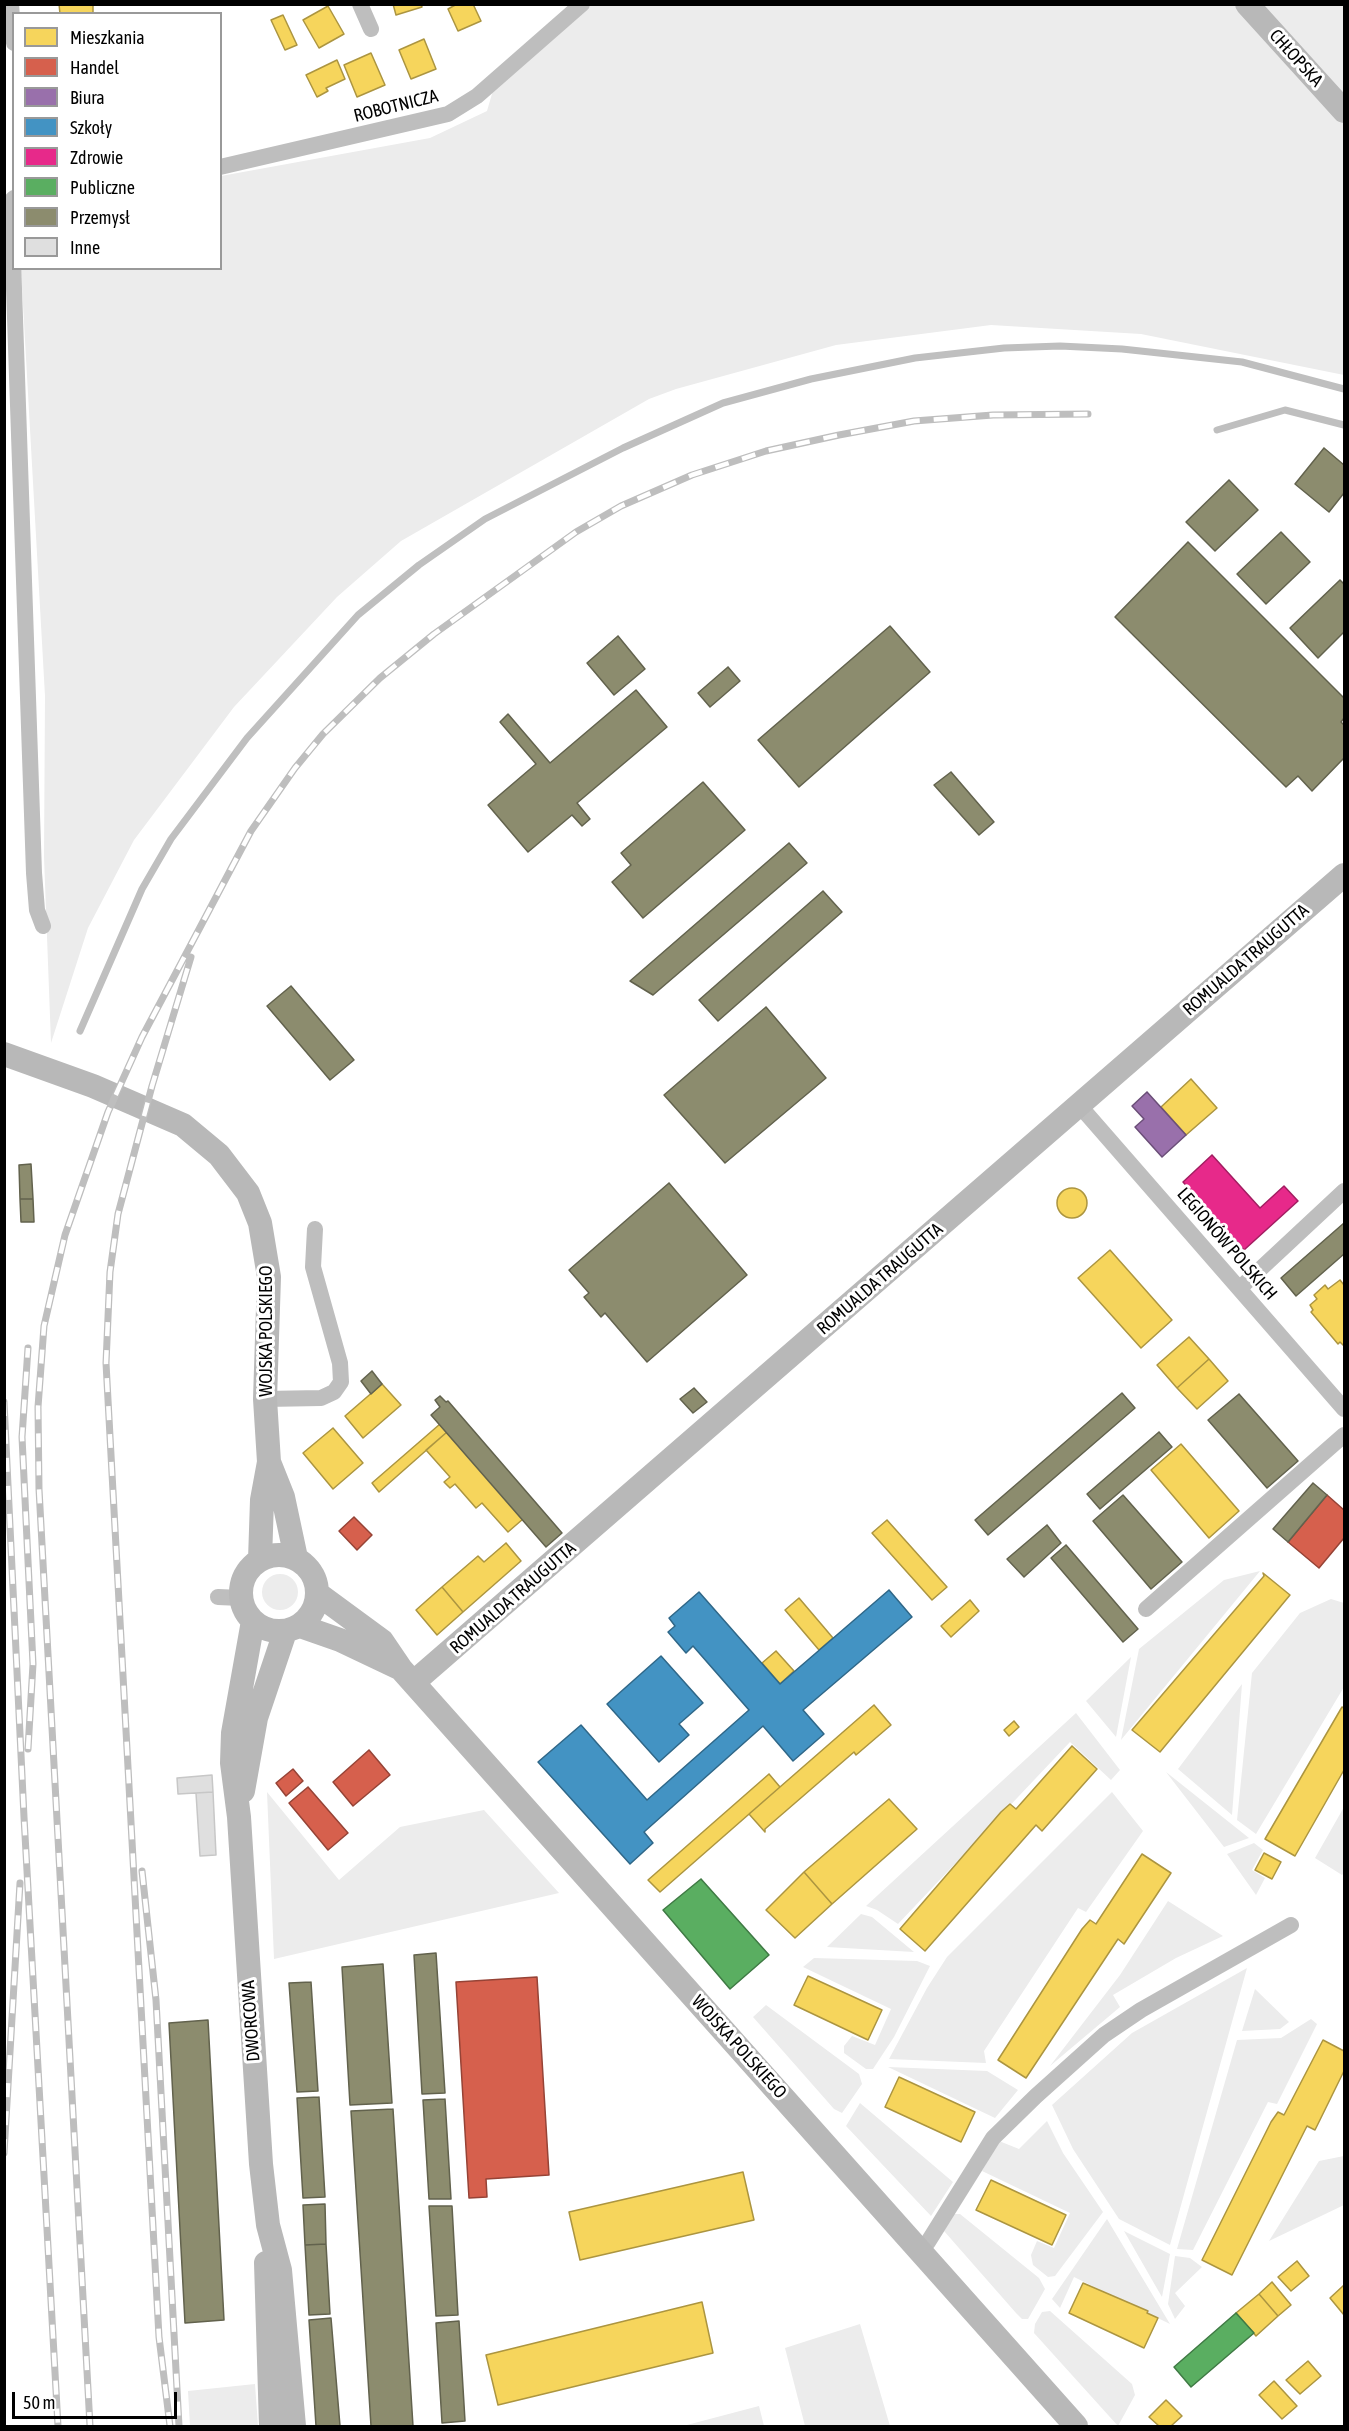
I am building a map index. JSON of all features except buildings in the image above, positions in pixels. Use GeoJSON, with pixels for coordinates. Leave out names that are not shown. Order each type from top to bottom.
{"type":"FeatureCollection","features":[{"type":"Feature","properties":{"kind":"street"},"geometry":{"type":"LineString","coordinates":[[360,4],[370,29]]}},
{"type":"Feature","properties":{"kind":"street","name":"ROBOTNICZA"},"geometry":{"type":"LineString","coordinates":[[222,167],[448,114],[477,96],[582,4]]}},
{"type":"Feature","properties":{"kind":"street","name":"CHŁOPSKA"},"geometry":{"type":"LineString","coordinates":[[1247,4],[1344,111]]}},
{"type":"Feature","properties":{"kind":"street"},"geometry":{"type":"LineString","coordinates":[[12,200],[12,230]]}},
{"type":"Feature","properties":{"kind":"street"},"geometry":{"type":"LineString","coordinates":[[13,270],[34,873],[37,910],[43,926]]}},
{"type":"Feature","properties":{"kind":"street","name":"ROMUALDA TRAUGUTTA"},"geometry":{"type":"LineString","coordinates":[[408,1676],[1079,1105],[1344,876]]}},
{"type":"Feature","properties":{"kind":"street","name":"WOJSKA POLSKIEGO"},"geometry":{"type":"LineString","coordinates":[[4,1054],[183,1125],[219,1155],[248,1193],[260,1223],[267,1262],[265,1399],[269,1462],[262,1500],[260,1560]]}},
{"type":"Feature","properties":{"kind":"street","name":"LEGIONÓW POLSKICH"},"geometry":{"type":"LineString","coordinates":[[1079,1105],[1344,1409]]}},
{"type":"Feature","properties":{"kind":"street"},"geometry":{"type":"LineString","coordinates":[[1240,1288],[1344,1191]]}},
{"type":"Feature","properties":{"kind":"street"},"geometry":{"type":"LineString","coordinates":[[265,1399],[321,1398],[334,1392],[341,1382],[340,1363],[313,1267],[315,1228]]}},
{"type":"Feature","properties":{"kind":"street"},"geometry":{"type":"LineString","coordinates":[[1146,1609],[1344,1435]]}},
{"type":"Feature","properties":{"kind":"street","name":"WOJSKA POLSKIEGO"},"geometry":{"type":"LineString","coordinates":[[269,1462],[283,1497],[296,1558]]}},
{"type":"Feature","properties":{"kind":"street"},"geometry":{"type":"LineString","coordinates":[[272,1555],[296,1558],[313,1573],[318,1594],[316,1606],[293,1629],[262,1628],[230,1598],[244,1576],[260,1560],[272,1555]]}},
{"type":"Feature","properties":{"kind":"street","name":"WOJSKA POLSKIEGO"},"geometry":{"type":"LineString","coordinates":[[318,1594],[382,1641],[408,1676],[1076,2427]]}},
{"type":"Feature","properties":{"kind":"street","name":"DWORCOWA"},"geometry":{"type":"LineString","coordinates":[[253,1621],[233,1733],[232,1763],[239,1817],[257,2118],[268,2225],[266,2273],[278,2354],[294,2427]]}},
{"type":"Feature","properties":{"kind":"street","name":"WOJSKA POLSKIEGO"},"geometry":{"type":"LineString","coordinates":[[293,1629],[340,1640],[408,1676]]}},
{"type":"Feature","properties":{"kind":"street","name":"DWORCOWA"},"geometry":{"type":"LineString","coordinates":[[239,1817],[256,1718],[293,1629]]}},
{"type":"Feature","properties":{"kind":"street"},"geometry":{"type":"LineString","coordinates":[[920,2250],[928,2242],[993,2138],[1087,2050],[1141,2010],[1291,1925]]}},
{"type":"Feature","properties":{"kind":"street","name":"DWORCOWA"},"geometry":{"type":"LineString","coordinates":[[272,2427],[278,2354]]}},
{"type":"Feature","properties":{"kind":"shaded area"},"geometry":{"type":"Polygon","coordinates":[[[582,5],[1344,5],[1344,375],[1141,334],[991,325],[836,345],[676,389],[649,399],[401,541],[337,597],[234,707],[134,840],[88,928],[51,1043],[44,857],[45,696],[21,270],[222,270],[222,176],[430,138],[487,111],[496,80],[582,5]]]}},
{"type":"Feature","properties":{"kind":"shaded area"},"geometry":{"type":"Polygon","coordinates":[[[1260,1571],[1121,1740],[1139,1649],[1224,1580],[1260,1571]]]}},
{"type":"Feature","properties":{"kind":"shaded area"},"geometry":{"type":"Polygon","coordinates":[[[280,1574],[293,1579],[298,1592],[293,1605],[280,1610],[267,1605],[262,1592],[267,1579],[280,1574]]]}},
{"type":"Feature","properties":{"kind":"shaded area"},"geometry":{"type":"Polygon","coordinates":[[[1331,1599],[1344,1603],[1344,1687],[1256,1834],[1237,1820],[1252,1673],[1300,1613],[1331,1599]]]}},
{"type":"Feature","properties":{"kind":"shaded area"},"geometry":{"type":"Polygon","coordinates":[[[1131,1657],[1116,1737],[1086,1701],[1131,1657]]]}},
{"type":"Feature","properties":{"kind":"shaded area"},"geometry":{"type":"Polygon","coordinates":[[[1242,1684],[1232,1815],[1178,1769],[1242,1684]]]}},
{"type":"Feature","properties":{"kind":"shaded area"},"geometry":{"type":"Polygon","coordinates":[[[1076,1713],[1120,1770],[1111,1780],[1070,1742],[898,1924],[877,1910],[866,1906],[1076,1713]]]}},
{"type":"Feature","properties":{"kind":"shaded area"},"geometry":{"type":"Polygon","coordinates":[[[1166,1772],[1249,1838],[1224,1847],[1166,1772]]]}},
{"type":"Feature","properties":{"kind":"shaded area"},"geometry":{"type":"Polygon","coordinates":[[[267,1792],[339,1880],[400,1827],[484,1810],[559,1893],[274,1959],[267,1792]]]}},
{"type":"Feature","properties":{"kind":"shaded area"},"geometry":{"type":"Polygon","coordinates":[[[1112,1792],[1143,1831],[1086,1912],[1078,1908],[984,2051],[986,2063],[889,2059],[927,1988],[947,1957],[1112,1792]]]}},
{"type":"Feature","properties":{"kind":"shaded area"},"geometry":{"type":"Polygon","coordinates":[[[1344,1807],[1344,1873],[1342,1875],[1315,1858],[1344,1807]]]}},
{"type":"Feature","properties":{"kind":"shaded area"},"geometry":{"type":"Polygon","coordinates":[[[1254,1843],[1263,1850],[1252,1870],[1265,1878],[1256,1895],[1227,1854],[1254,1843]]]}},
{"type":"Feature","properties":{"kind":"shaded area"},"geometry":{"type":"Polygon","coordinates":[[[1168,1901],[1223,1936],[1176,1958],[1113,1995],[1120,2007],[1050,2066],[1120,1975],[1168,1901]]]}},
{"type":"Feature","properties":{"kind":"shaded area"},"geometry":{"type":"Polygon","coordinates":[[[861,1914],[872,1917],[914,1952],[827,1947],[861,1914]]]}},
{"type":"Feature","properties":{"kind":"shaded area"},"geometry":{"type":"Polygon","coordinates":[[[814,1958],[917,1961],[930,1966],[894,2037],[873,2069],[866,2069],[844,2053],[844,2046],[852,2036],[875,2045],[891,2009],[803,1967],[814,1958]]]}},
{"type":"Feature","properties":{"kind":"shaded area"},"geometry":{"type":"Polygon","coordinates":[[[1247,1968],[1170,2245],[1119,2219],[1073,2149],[1052,2105],[1132,2033],[1247,1968]]]}},
{"type":"Feature","properties":{"kind":"shaded area"},"geometry":{"type":"Polygon","coordinates":[[[1255,1989],[1289,2022],[1280,2029],[1242,2031],[1255,1989]]]}},
{"type":"Feature","properties":{"kind":"shaded area"},"geometry":{"type":"Polygon","coordinates":[[[766,2005],[859,2074],[862,2084],[842,2113],[834,2109],[753,2017],[766,2005]]]}},
{"type":"Feature","properties":{"kind":"shaded area"},"geometry":{"type":"Polygon","coordinates":[[[1311,2019],[1317,2024],[1277,2104],[1268,2102],[1193,2250],[1177,2249],[1237,2040],[1281,2038],[1311,2019]]]}},
{"type":"Feature","properties":{"kind":"shaded area"},"geometry":{"type":"Polygon","coordinates":[[[888,2067],[987,2071],[1018,2090],[995,2118],[888,2067]]]}},
{"type":"Feature","properties":{"kind":"shaded area"},"geometry":{"type":"Polygon","coordinates":[[[860,2103],[953,2182],[931,2216],[846,2126],[860,2103]]]}},
{"type":"Feature","properties":{"kind":"shaded area"},"geometry":{"type":"Polygon","coordinates":[[[1047,2121],[1063,2153],[1103,2212],[1055,2276],[1048,2277],[1033,2265],[1031,2255],[1037,2241],[1054,2248],[1070,2213],[982,2171],[999,2141],[1019,2149],[1047,2121]]]}},
{"type":"Feature","properties":{"kind":"shaded area"},"geometry":{"type":"Polygon","coordinates":[[[1344,2156],[1344,2205],[1269,2241],[1319,2161],[1344,2156]]]}},
{"type":"Feature","properties":{"kind":"shaded area"},"geometry":{"type":"Polygon","coordinates":[[[954,2214],[960,2214],[1039,2278],[1045,2289],[1028,2319],[1022,2319],[1016,2313],[944,2231],[954,2214]]]}},
{"type":"Feature","properties":{"kind":"shaded area"},"geometry":{"type":"Polygon","coordinates":[[[1107,2219],[1170,2324],[1074,2277],[1060,2308],[1052,2299],[1107,2219]]]}},
{"type":"Feature","properties":{"kind":"shaded area"},"geometry":{"type":"Polygon","coordinates":[[[1124,2231],[1170,2254],[1162,2297],[1155,2285],[1124,2231]]]}},
{"type":"Feature","properties":{"kind":"shaded area"},"geometry":{"type":"Polygon","coordinates":[[[1175,2256],[1190,2258],[1202,2267],[1175,2293],[1185,2306],[1175,2319],[1168,2304],[1175,2256]]]}},
{"type":"Feature","properties":{"kind":"shaded area"},"geometry":{"type":"Polygon","coordinates":[[[1050,2311],[1132,2384],[1135,2395],[1118,2426],[1034,2333],[1035,2324],[1042,2312],[1050,2311]]]}},
{"type":"Feature","properties":{"kind":"shaded area"},"geometry":{"type":"Polygon","coordinates":[[[860,2324],[890,2426],[805,2426],[785,2348],[860,2324]]]}},
{"type":"Feature","properties":{"kind":"shaded area"},"geometry":{"type":"Polygon","coordinates":[[[255,2384],[258,2426],[190,2426],[188,2391],[255,2384]]]}},
{"type":"Feature","properties":{"kind":"shaded area"},"geometry":{"type":"Polygon","coordinates":[[[759,2406],[764,2426],[683,2426],[759,2406]]]}},
{"type":"Feature","properties":{"kind":"waterway"},"geometry":{"type":"LineString","coordinates":[[80,1031],[142,889],[171,839],[247,738],[358,615],[419,565],[485,519],[623,448],[723,403],[811,379],[915,358],[1004,348],[1060,346],[1122,349],[1242,362],[1344,389]]}},
{"type":"Feature","properties":{"kind":"waterway"},"geometry":{"type":"LineString","coordinates":[[1217,430],[1285,410],[1344,425]]}},
{"type":"Feature","properties":{"kind":"railway"},"geometry":{"type":"LineString","coordinates":[[90,2426],[39,1489],[38,1407],[44,1326],[65,1235],[108,1112],[142,1037],[251,831],[295,768],[323,734],[380,678],[434,634],[576,532],[621,506],[692,475],[766,451],[914,421],[993,415],[1088,414]]}},
{"type":"Feature","properties":{"kind":"railway"},"geometry":{"type":"LineString","coordinates":[[170,2426],[159,2337],[106,1363],[110,1272],[118,1214],[152,1086],[191,957]]}},
{"type":"Feature","properties":{"kind":"railway"},"geometry":{"type":"LineString","coordinates":[[28,1348],[22,1437],[33,1664],[28,1749]]}},
{"type":"Feature","properties":{"kind":"railway"},"geometry":{"type":"LineString","coordinates":[[4,1402],[24,1817],[58,2426]]}},
{"type":"Feature","properties":{"kind":"railway"},"geometry":{"type":"LineString","coordinates":[[142,1871],[156,2000],[179,2426]]}},
{"type":"Feature","properties":{"kind":"railway"},"geometry":{"type":"LineString","coordinates":[[4,2153],[20,1883]]}}]}
